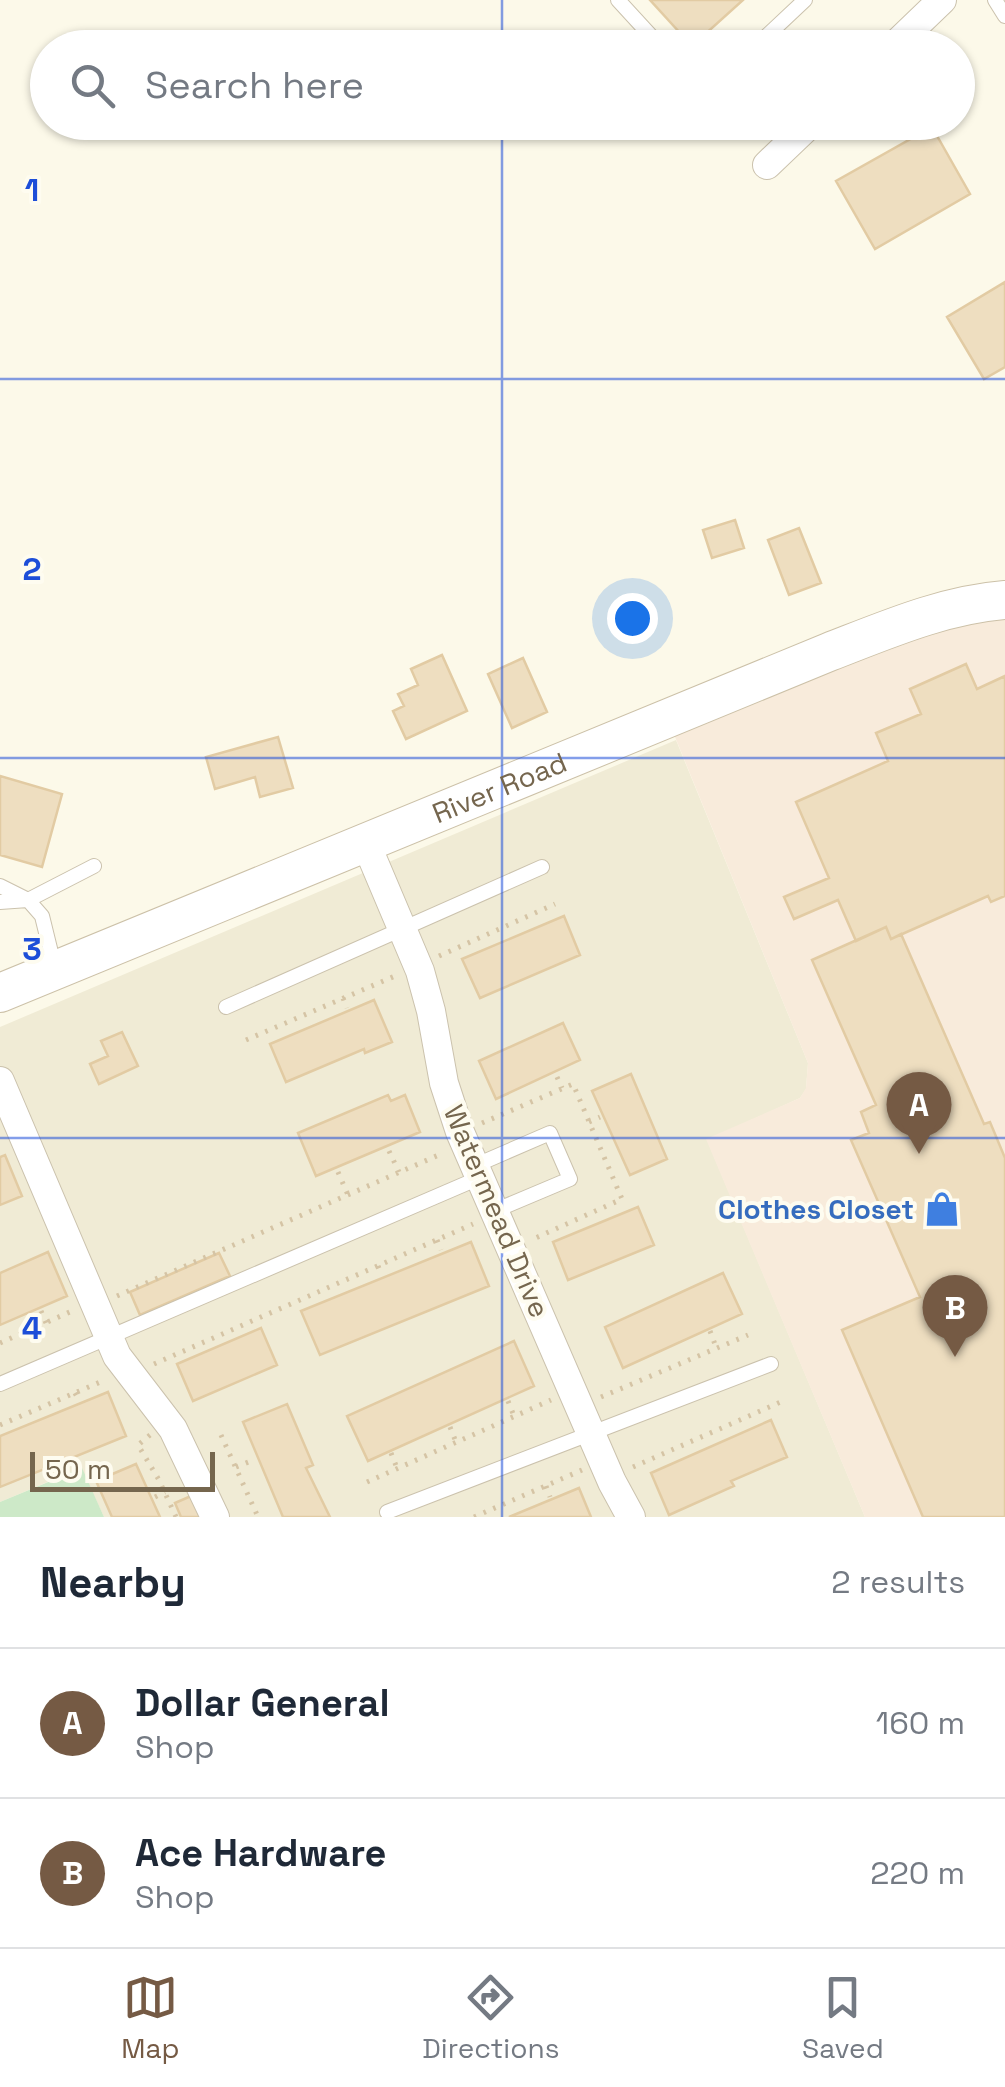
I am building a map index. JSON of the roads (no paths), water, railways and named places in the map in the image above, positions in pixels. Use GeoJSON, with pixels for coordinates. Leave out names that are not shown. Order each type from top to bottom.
{"type":"FeatureCollection","features":[{"type":"Feature","properties":{"kind":"main road","name":"River Road"},"geometry":{"type":"LineString","coordinates":[[0,992],[908,622],[951,609],[1005,600]]}},
{"type":"Feature","properties":{"kind":"street"},"geometry":{"type":"LineString","coordinates":[[911,30],[942,0]]}},
{"type":"Feature","properties":{"kind":"street"},"geometry":{"type":"LineString","coordinates":[[767,165],[793,140]]}},
{"type":"Feature","properties":{"kind":"street","name":"Watermead Drive"},"geometry":{"type":"LineString","coordinates":[[366,841],[420,971],[444,1083],[488,1216],[631,1517]]}},
{"type":"Feature","properties":{"kind":"street"},"geometry":{"type":"LineString","coordinates":[[2,1092],[109,1338],[123,1365],[172,1428],[215,1517]]}},
{"type":"Feature","properties":{"kind":"lane"},"geometry":{"type":"LineString","coordinates":[[618,0],[646,30]]}},
{"type":"Feature","properties":{"kind":"lane"},"geometry":{"type":"LineString","coordinates":[[773,30],[805,0]]}},
{"type":"Feature","properties":{"kind":"lane"},"geometry":{"type":"LineString","coordinates":[[996,0],[1005,16]]}},
{"type":"Feature","properties":{"kind":"lane"},"geometry":{"type":"LineString","coordinates":[[0,902],[28,900],[94,866]]}},
{"type":"Feature","properties":{"kind":"lane"},"geometry":{"type":"LineString","coordinates":[[226,1007],[542,868]]}},
{"type":"Feature","properties":{"kind":"lane"},"geometry":{"type":"LineString","coordinates":[[0,886],[28,900],[42,916],[55,970]]}},
{"type":"Feature","properties":{"kind":"lane"},"geometry":{"type":"LineString","coordinates":[[0,1384],[476,1172],[550,1133],[570,1179],[488,1216]]}},
{"type":"Feature","properties":{"kind":"lane"},"geometry":{"type":"LineString","coordinates":[[387,1512],[771,1364]]}},
{"type":"Feature","properties":{"kind":"place","name":"Dollar General"},"geometry":{"type":"Point","coordinates":[919,1154]}},
{"type":"Feature","properties":{"kind":"place","name":"Clothes Closet"},"geometry":{"type":"Point","coordinates":[942,1209]}},
{"type":"Feature","properties":{"kind":"place","name":"Ace Hardware"},"geometry":{"type":"Point","coordinates":[955,1357]}}]}
